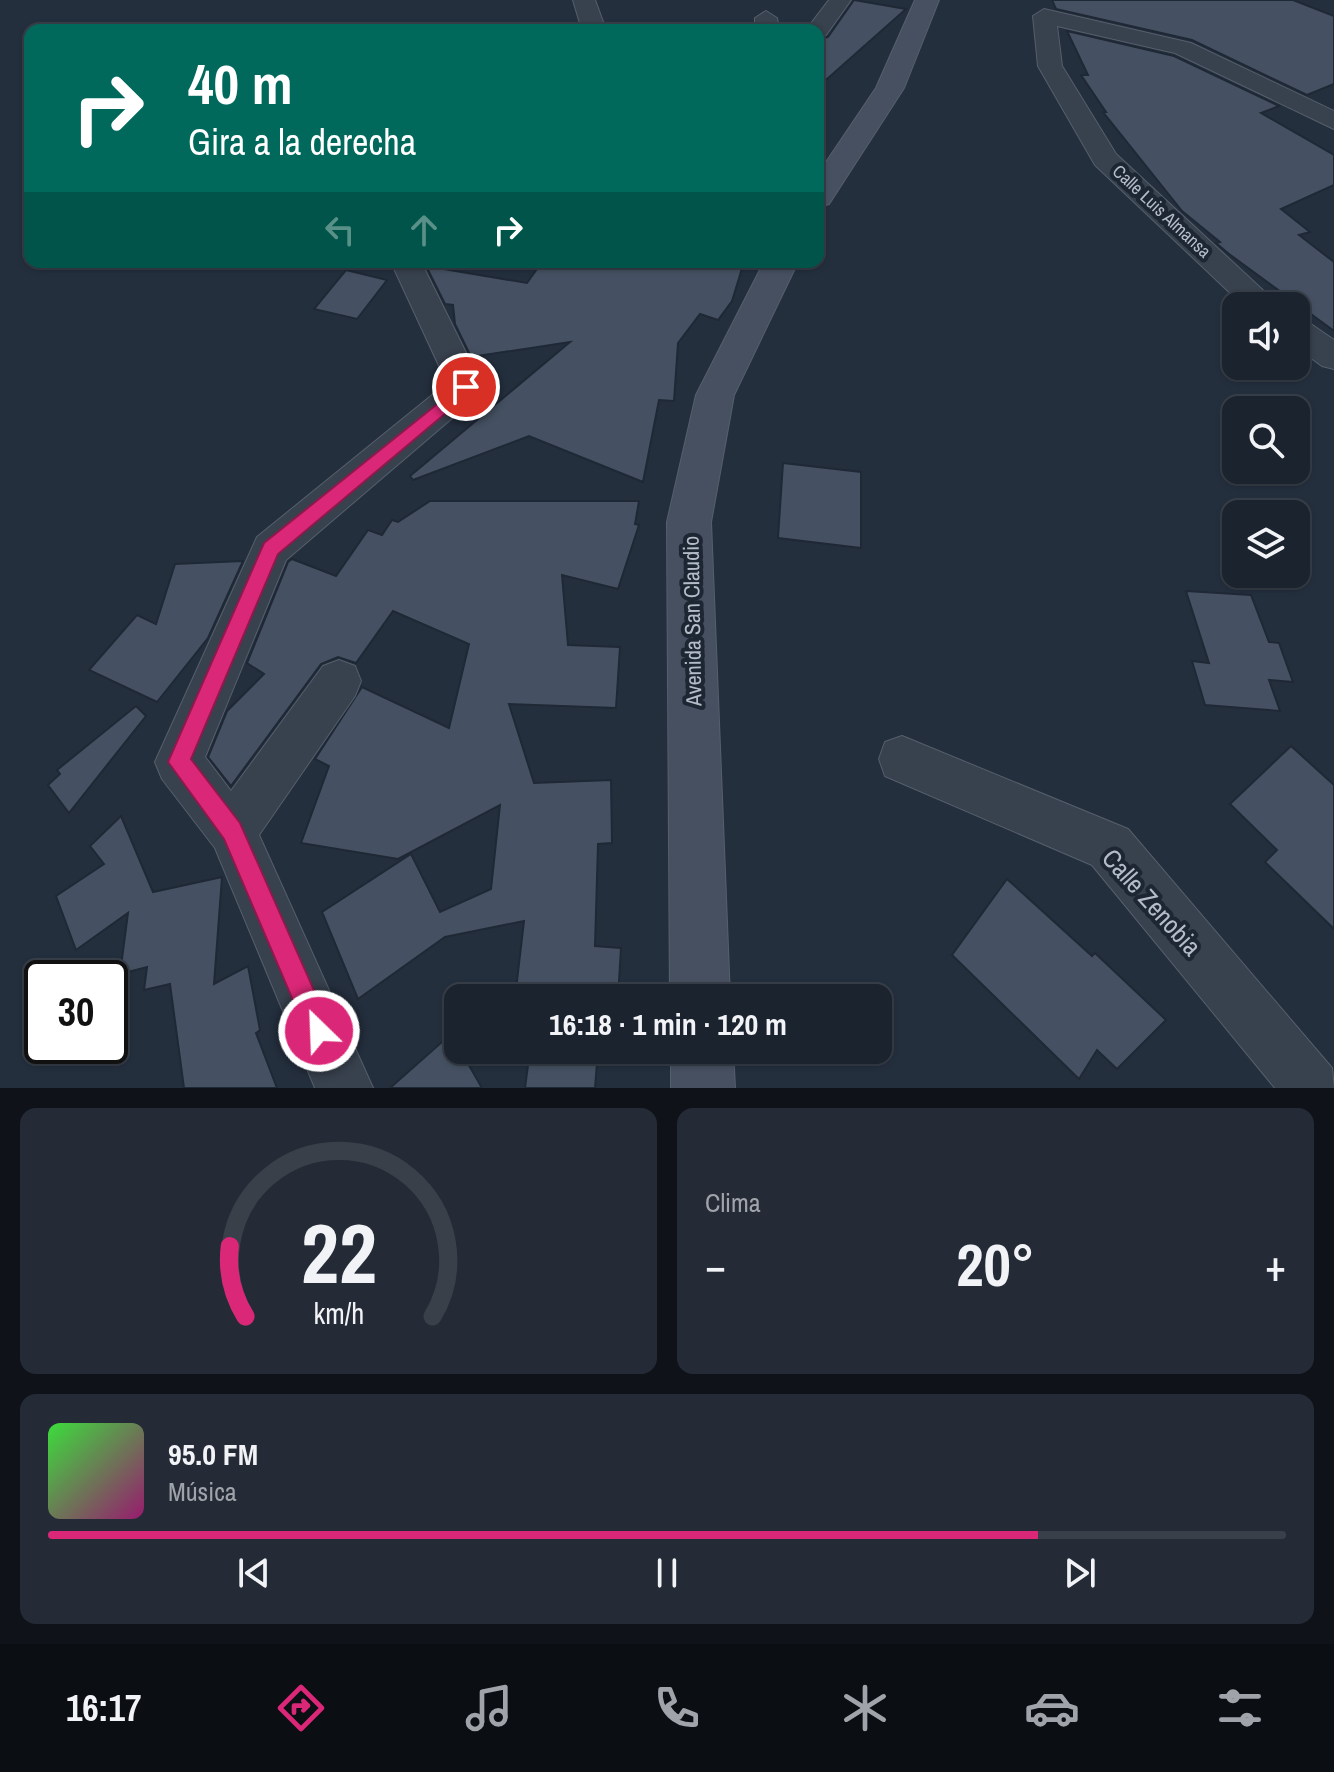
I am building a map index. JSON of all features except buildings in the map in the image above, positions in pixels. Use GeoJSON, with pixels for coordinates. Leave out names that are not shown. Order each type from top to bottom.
{"type":"FeatureCollection","features":[{"type":"Feature","properties":{"kind":"street"},"geometry":{"type":"LineString","coordinates":[[584,0],[592,24]]}},
{"type":"Feature","properties":{"kind":"street"},"geometry":{"type":"LineString","coordinates":[[822,24],[840,0]]}},
{"type":"Feature","properties":{"kind":"street"},"geometry":{"type":"LineString","coordinates":[[824,188],[890,88],[927,0]]}},
{"type":"Feature","properties":{"kind":"street","name":"Calle Luis Almansa"},"geometry":{"type":"LineString","coordinates":[[1249,292],[1105,159],[1050,66],[1044,16],[1183,48],[1332,117]]}},
{"type":"Feature","properties":{"kind":"street"},"geometry":{"type":"LineString","coordinates":[[344,1088],[232,831],[179,762],[271,549],[466,387],[409,268]]}},
{"type":"Feature","properties":{"kind":"street","name":"Avenida San Claudio"},"geometry":{"type":"LineString","coordinates":[[700,984],[689,522],[715,395],[778,268]]}},
{"type":"Feature","properties":{"kind":"street"},"geometry":{"type":"LineString","coordinates":[[1310,340],[1334,357]]}},
{"type":"Feature","properties":{"kind":"street"},"geometry":{"type":"LineString","coordinates":[[232,831],[339,681]]}},
{"type":"Feature","properties":{"kind":"street","name":"Calle Zenobia"},"geometry":{"type":"LineString","coordinates":[[902,759],[1110,847],[1312,1088]]}},
{"type":"Feature","properties":{"kind":"street"},"geometry":{"type":"LineString","coordinates":[[702,1064],[703,1088]]}},
{"type":"Feature","properties":{"kind":"route"},"geometry":{"type":"LineString","coordinates":[[319,1031],[232,831],[179,762],[271,549],[466,387]]}}]}
